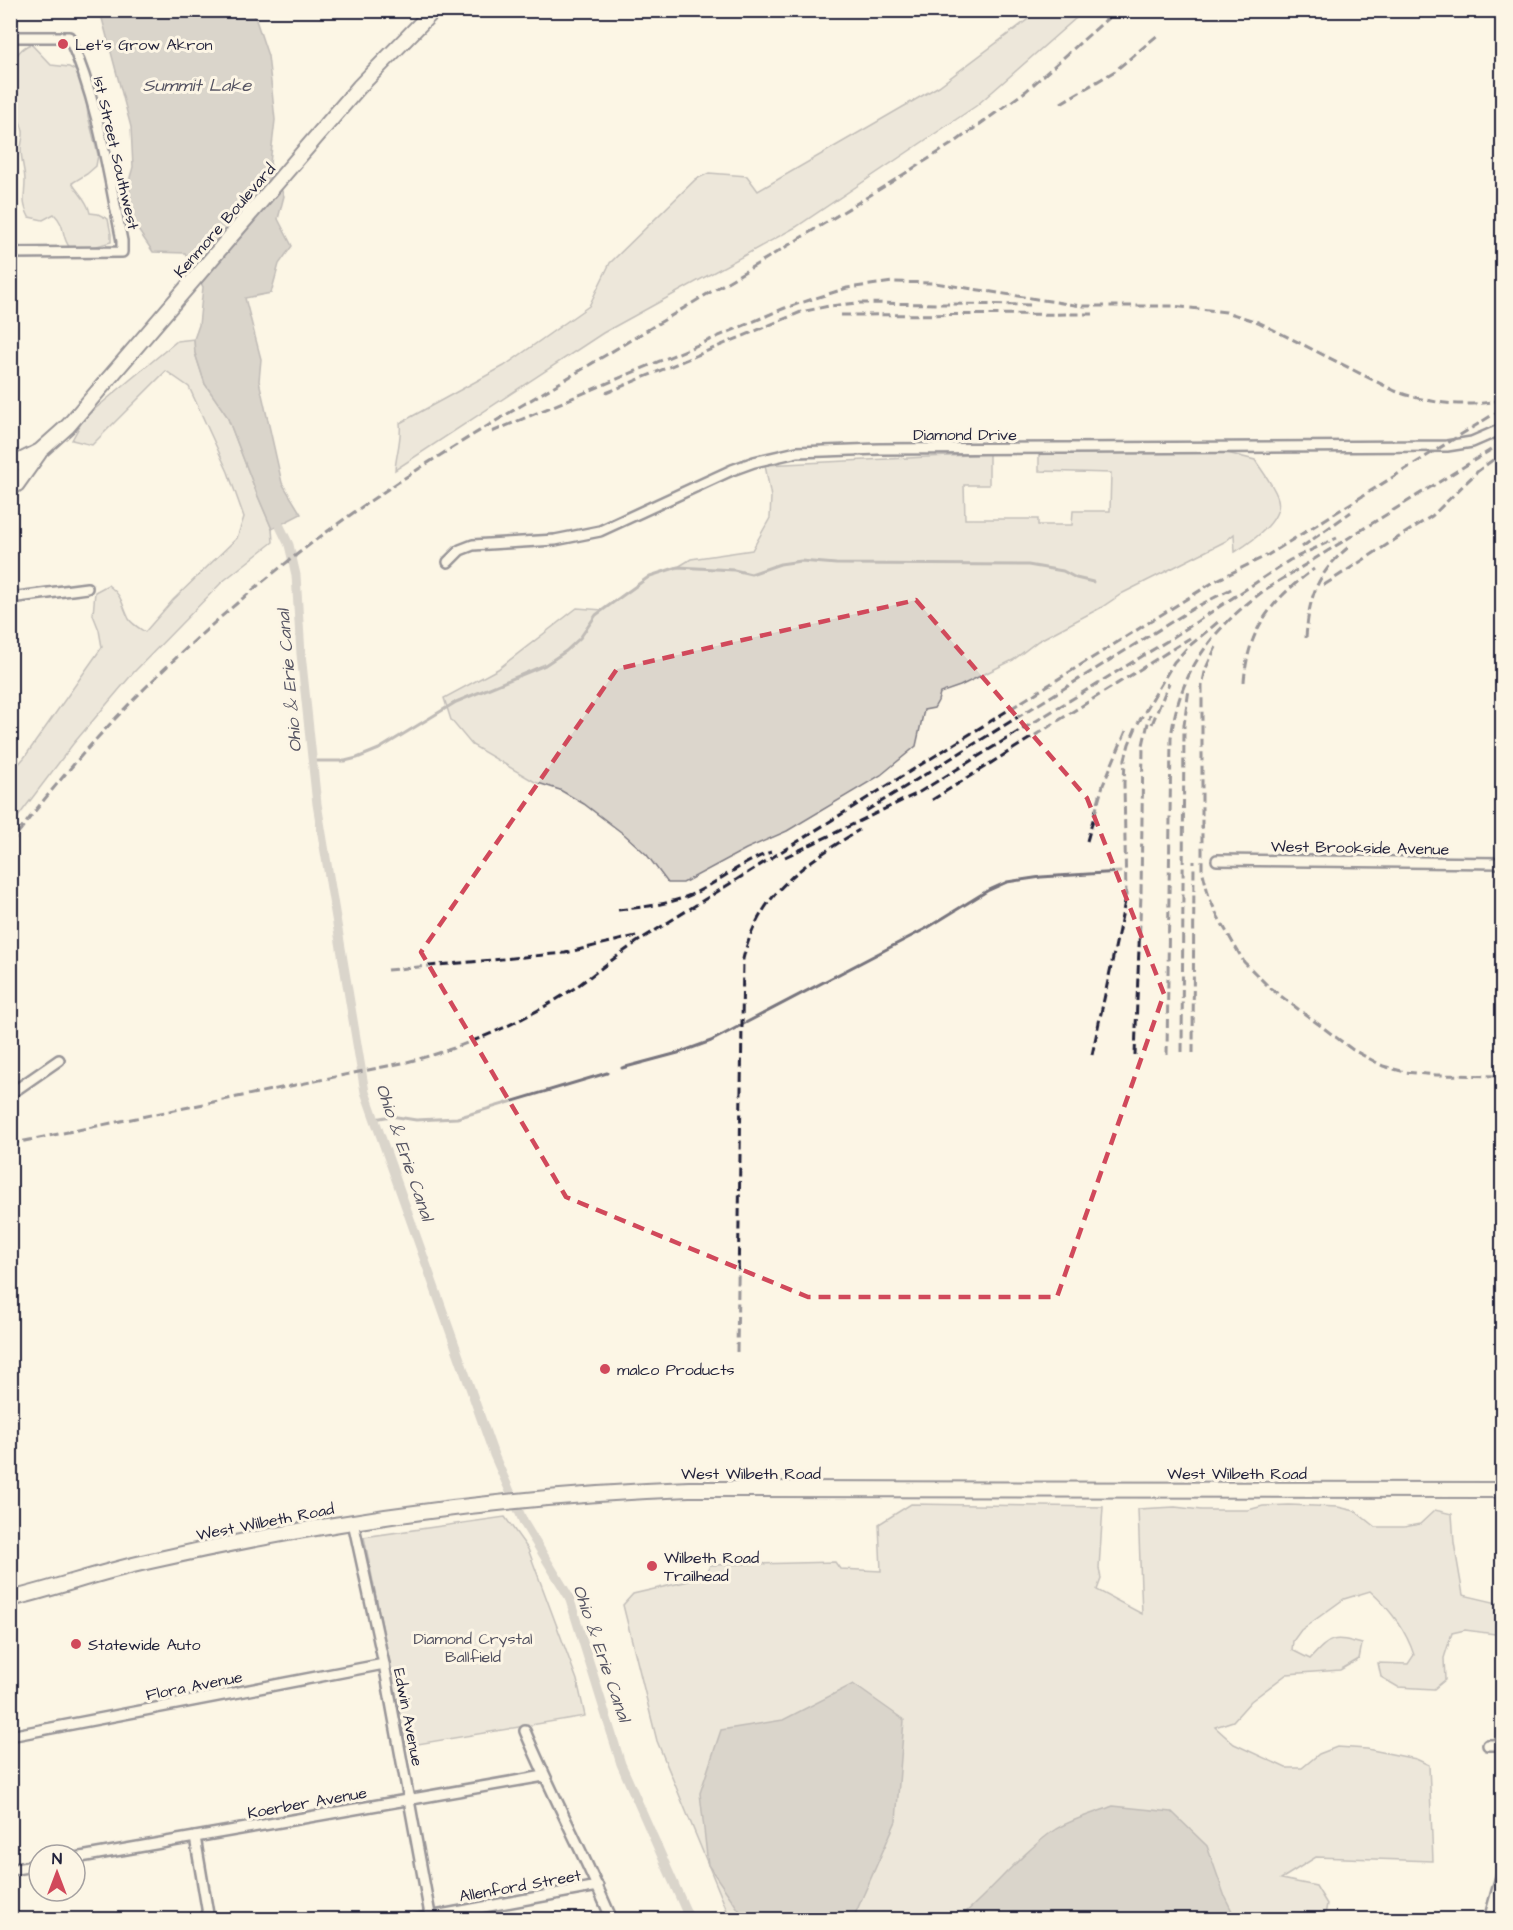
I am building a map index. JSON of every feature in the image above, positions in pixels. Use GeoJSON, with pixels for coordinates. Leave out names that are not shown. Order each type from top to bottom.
{"type":"FeatureCollection","features":[{"type":"Feature","properties":{"kind":"main road","name":"Kenmore Boulevard"},"geometry":{"type":"LineString","coordinates":[[14,486],[40,451],[68,426],[359,87],[434,10]]}},
{"type":"Feature","properties":{"kind":"main road","name":"Kenmore Boulevard"},"geometry":{"type":"LineString","coordinates":[[11,462],[40,451]]}},
{"type":"Feature","properties":{"kind":"main road","name":"West Wilbeth Road"},"geometry":{"type":"LineString","coordinates":[[10,1599],[144,1562],[352,1522],[543,1498],[614,1492],[689,1489],[1503,1490]]}},
{"type":"Feature","properties":{"kind":"main road"},"geometry":{"type":"LineString","coordinates":[[10,1593],[25,1596]]}},
{"type":"Feature","properties":{"kind":"street","name":"1st Street Southwest"},"geometry":{"type":"LineString","coordinates":[[10,36],[69,37],[81,64],[93,104],[122,241],[122,252],[10,253]]}},
{"type":"Feature","properties":{"kind":"street","name":"Diamond Drive"},"geometry":{"type":"LineString","coordinates":[[448,562],[460,550],[473,545],[555,540],[600,531],[732,470],[797,452],[879,449],[1447,446],[1472,442],[1503,429]]}},
{"type":"Feature","properties":{"kind":"street"},"geometry":{"type":"LineString","coordinates":[[11,462],[14,486]]}},
{"type":"Feature","properties":{"kind":"street"},"geometry":{"type":"LineString","coordinates":[[10,598],[87,588]]}},
{"type":"Feature","properties":{"kind":"street","name":"West Brookside Avenue"},"geometry":{"type":"LineString","coordinates":[[1216,860],[1503,863]]}},
{"type":"Feature","properties":{"kind":"street"},"geometry":{"type":"LineString","coordinates":[[10,1094],[60,1060]]}},
{"type":"Feature","properties":{"kind":"street","name":"Edwin Avenue"},"geometry":{"type":"LineString","coordinates":[[352,1522],[384,1664],[431,1918]]}},
{"type":"Feature","properties":{"kind":"street","name":"Flora Avenue"},"geometry":{"type":"LineString","coordinates":[[10,1736],[384,1664]]}},
{"type":"Feature","properties":{"kind":"street"},"geometry":{"type":"LineString","coordinates":[[525,1731],[612,1920]]}},
{"type":"Feature","properties":{"kind":"street"},"geometry":{"type":"LineString","coordinates":[[1488,1745],[1503,1745]]}},
{"type":"Feature","properties":{"kind":"street","name":"Koerber Avenue"},"geometry":{"type":"LineString","coordinates":[[87,1856],[544,1776]]}},
{"type":"Feature","properties":{"kind":"street"},"geometry":{"type":"LineString","coordinates":[[195,1837],[209,1920]]}},
{"type":"Feature","properties":{"kind":"street"},"geometry":{"type":"LineString","coordinates":[[10,1870],[27,1867]]}},
{"type":"Feature","properties":{"kind":"street"},"geometry":{"type":"LineString","coordinates":[[1489,1920],[1503,1874]]}},
{"type":"Feature","properties":{"kind":"street","name":"Allenford Street"},"geometry":{"type":"LineString","coordinates":[[413,1920],[598,1886]]}},
{"type":"Feature","properties":{"kind":"highlighted area"},"geometry":{"type":"Polygon","coordinates":[[[916,600],[1087,798],[1164,994],[1057,1297],[808,1297],[566,1197],[421,952],[617,669],[916,600]]]}},
{"type":"Feature","properties":{"kind":"green space"},"geometry":{"type":"Polygon","coordinates":[[[1039,11],[1084,11],[976,106],[796,227],[603,333],[395,470],[400,423],[504,366],[589,306],[610,263],[696,179],[709,173],[747,176],[758,191],[939,86],[1039,11]]]}},
{"type":"Feature","properties":{"kind":"green space"},"geometry":{"type":"Polygon","coordinates":[[[31,44],[51,65],[69,67],[77,71],[85,89],[88,116],[98,155],[96,166],[72,183],[85,201],[90,213],[108,219],[111,242],[90,248],[70,248],[61,223],[54,214],[43,220],[29,217],[24,203],[25,177],[21,153],[23,131],[12,104],[9,84],[14,60],[18,53],[31,44]]]}},
{"type":"Feature","properties":{"kind":"green space"},"geometry":{"type":"Polygon","coordinates":[[[194,339],[195,353],[205,384],[227,416],[272,529],[273,542],[222,582],[134,672],[73,744],[11,826],[11,772],[24,758],[102,647],[93,615],[95,592],[108,585],[113,589],[119,596],[130,621],[145,632],[173,600],[237,538],[244,517],[228,472],[189,387],[166,371],[92,445],[72,440],[84,418],[177,341],[194,339]]]}},
{"type":"Feature","properties":{"kind":"green space"},"geometry":{"type":"Polygon","coordinates":[[[1039,453],[1227,453],[1255,460],[1277,496],[1276,513],[1265,528],[1235,552],[1234,534],[1226,541],[1123,593],[1102,607],[1038,641],[1013,660],[960,686],[940,693],[934,708],[924,710],[916,746],[881,775],[787,831],[746,849],[683,883],[668,883],[647,855],[584,804],[560,790],[535,782],[472,745],[451,720],[444,698],[498,669],[577,608],[603,610],[650,576],[678,567],[691,559],[752,550],[770,518],[771,497],[765,465],[989,454],[989,485],[964,485],[965,519],[1038,519],[1038,525],[1072,525],[1073,511],[1110,511],[1111,473],[1039,471],[1039,453]]]}},
{"type":"Feature","properties":{"kind":"green space"},"geometry":{"type":"Polygon","coordinates":[[[911,1504],[1103,1507],[1099,1568],[1101,1579],[1097,1590],[1142,1614],[1138,1509],[1175,1507],[1201,1510],[1248,1510],[1263,1506],[1289,1505],[1338,1507],[1355,1511],[1375,1527],[1404,1527],[1420,1524],[1435,1510],[1452,1514],[1454,1543],[1463,1595],[1502,1604],[1502,1635],[1465,1630],[1452,1633],[1444,1658],[1445,1680],[1434,1689],[1398,1687],[1381,1677],[1378,1663],[1408,1664],[1414,1655],[1402,1629],[1391,1613],[1370,1591],[1344,1599],[1301,1630],[1293,1641],[1292,1650],[1310,1659],[1328,1642],[1338,1639],[1362,1644],[1359,1659],[1340,1670],[1287,1674],[1251,1701],[1233,1721],[1215,1727],[1234,1744],[1286,1768],[1302,1768],[1319,1754],[1337,1747],[1367,1749],[1416,1759],[1429,1765],[1433,1861],[1316,1857],[1281,1879],[1316,1886],[1327,1904],[1325,1915],[1336,1919],[731,1920],[657,1741],[623,1605],[633,1594],[706,1577],[710,1565],[835,1562],[840,1569],[881,1571],[879,1524],[911,1504]]]}},
{"type":"Feature","properties":{"kind":"green space","name":"Diamond Crystal Ballfield"},"geometry":{"type":"Polygon","coordinates":[[[505,1517],[528,1549],[577,1680],[585,1716],[406,1746],[364,1537],[505,1517]]]}},
{"type":"Feature","properties":{"kind":"water","name":"Summit Lake"},"geometry":{"type":"Polygon","coordinates":[[[100,11],[253,11],[268,56],[275,120],[270,163],[284,196],[278,219],[292,246],[279,264],[271,293],[245,298],[261,359],[259,381],[282,483],[301,514],[272,529],[227,416],[205,384],[195,353],[194,339],[199,325],[203,287],[185,253],[153,252],[136,227],[131,213],[129,181],[133,167],[131,127],[100,11]]]}},
{"type":"Feature","properties":{"kind":"water"},"geometry":{"type":"Polygon","coordinates":[[[853,1684],[904,1720],[896,1821],[853,1919],[745,1919],[708,1865],[700,1793],[721,1730],[783,1720],[853,1684]]]}},
{"type":"Feature","properties":{"kind":"water"},"geometry":{"type":"Polygon","coordinates":[[[1113,1806],[1172,1812],[1207,1846],[1225,1897],[1236,1919],[958,1919],[1053,1831],[1074,1820],[1113,1806]]]}},
{"type":"Feature","properties":{"kind":"waterway","name":"Ohio & Erie Canal"},"geometry":{"type":"LineString","coordinates":[[275,516],[289,545],[296,575],[301,654],[317,804],[365,1092],[494,1455],[524,1523],[569,1597],[621,1764],[690,1920]]}},
{"type":"Feature","properties":{"kind":"waterway"},"geometry":{"type":"LineString","coordinates":[[312,761],[345,761],[379,749],[456,702],[545,665],[580,638],[596,615],[650,576],[678,567],[734,570],[751,574],[780,564],[801,561],[836,564],[1028,565],[1063,571],[1076,578],[1093,582]]}},
{"type":"Feature","properties":{"kind":"waterway"},"geometry":{"type":"LineString","coordinates":[[622,1068],[678,1053],[711,1041],[927,928],[987,891],[1007,882],[1041,877],[1120,872]]}},
{"type":"Feature","properties":{"kind":"waterway"},"geometry":{"type":"LineString","coordinates":[[375,1119],[391,1116],[416,1120],[457,1118],[607,1073]]}},
{"type":"Feature","properties":{"kind":"railway"},"geometry":{"type":"LineString","coordinates":[[10,844],[86,750],[128,705],[219,619],[314,541],[445,452],[958,140],[1026,91],[1117,10]]}},
{"type":"Feature","properties":{"kind":"railway"},"geometry":{"type":"LineString","coordinates":[[1061,103],[1115,71],[1159,34]]}},
{"type":"Feature","properties":{"kind":"railway"},"geometry":{"type":"LineString","coordinates":[[492,432],[785,308],[847,288],[893,282],[935,283],[1081,306],[1173,306],[1226,312],[1258,322],[1395,391],[1435,402],[1475,404],[1502,400]]}},
{"type":"Feature","properties":{"kind":"railway"},"geometry":{"type":"LineString","coordinates":[[606,393],[801,312],[829,306],[858,303],[1033,305]]}},
{"type":"Feature","properties":{"kind":"railway"},"geometry":{"type":"LineString","coordinates":[[841,315],[1093,314]]}},
{"type":"Feature","properties":{"kind":"railway"},"geometry":{"type":"LineString","coordinates":[[10,1144],[407,1062],[473,1041],[515,1022],[556,1000],[651,933],[1217,580],[1268,555],[1502,409]]}},
{"type":"Feature","properties":{"kind":"railway"},"geometry":{"type":"LineString","coordinates":[[1167,1055],[1171,738],[1175,714],[1191,672],[1202,653],[1230,619],[1266,589],[1502,443]]}},
{"type":"Feature","properties":{"kind":"railway"},"geometry":{"type":"LineString","coordinates":[[1324,585],[1432,516],[1478,471],[1502,453]]}},
{"type":"Feature","properties":{"kind":"railway"},"geometry":{"type":"LineString","coordinates":[[1302,547],[1351,512]]}},
{"type":"Feature","properties":{"kind":"railway"},"geometry":{"type":"LineString","coordinates":[[785,857],[918,793],[1172,638],[1290,560],[1337,538]]}},
{"type":"Feature","properties":{"kind":"railway"},"geometry":{"type":"LineString","coordinates":[[1306,638],[1307,623],[1317,586],[1330,565],[1351,545]]}},
{"type":"Feature","properties":{"kind":"railway"},"geometry":{"type":"LineString","coordinates":[[1244,682],[1251,646],[1265,617],[1286,592],[1314,569]]}},
{"type":"Feature","properties":{"kind":"railway"},"geometry":{"type":"LineString","coordinates":[[866,811],[1194,608],[1235,587]]}},
{"type":"Feature","properties":{"kind":"railway"},"geometry":{"type":"LineString","coordinates":[[1092,1055],[1126,897],[1124,783],[1125,759],[1129,744],[1137,725],[1174,662],[1218,622]]}},
{"type":"Feature","properties":{"kind":"railway"},"geometry":{"type":"LineString","coordinates":[[932,800],[1190,638]]}},
{"type":"Feature","properties":{"kind":"railway"},"geometry":{"type":"LineString","coordinates":[[1216,647],[1206,668],[1202,686],[1202,869],[1209,897],[1217,915],[1244,962],[1270,988],[1353,1050],[1383,1066],[1405,1072],[1436,1075],[1502,1076]]}},
{"type":"Feature","properties":{"kind":"railway"},"geometry":{"type":"LineString","coordinates":[[1152,724],[1169,683]]}},
{"type":"Feature","properties":{"kind":"railway"},"geometry":{"type":"LineString","coordinates":[[1182,1052],[1184,725],[1189,689]]}},
{"type":"Feature","properties":{"kind":"railway"},"geometry":{"type":"LineString","coordinates":[[1135,1055],[1141,894],[1143,745],[1150,714]]}},
{"type":"Feature","properties":{"kind":"railway"},"geometry":{"type":"LineString","coordinates":[[1087,841],[1103,785],[1126,731]]}},
{"type":"Feature","properties":{"kind":"railway"},"geometry":{"type":"LineString","coordinates":[[737,1352],[743,959],[760,915],[786,882],[820,855],[859,830]]}},
{"type":"Feature","properties":{"kind":"railway"},"geometry":{"type":"LineString","coordinates":[[618,910],[663,904],[688,896],[771,852]]}},
{"type":"Feature","properties":{"kind":"railway"},"geometry":{"type":"LineString","coordinates":[[1193,1053],[1194,861]]}},
{"type":"Feature","properties":{"kind":"railway"},"geometry":{"type":"LineString","coordinates":[[387,970],[565,953],[640,935]]}},
{"type":"Feature","properties":{"kind":"place","name":"Let's Grow Akron"},"geometry":{"type":"Point","coordinates":[63,44]}},
{"type":"Feature","properties":{"kind":"place","name":"malco Products"},"geometry":{"type":"Point","coordinates":[605,1369]}},
{"type":"Feature","properties":{"kind":"place","name":"Wilbeth Road Trailhead"},"geometry":{"type":"Point","coordinates":[652,1566]}},
{"type":"Feature","properties":{"kind":"place","name":"Statewide Auto"},"geometry":{"type":"Point","coordinates":[76,1644]}}]}
